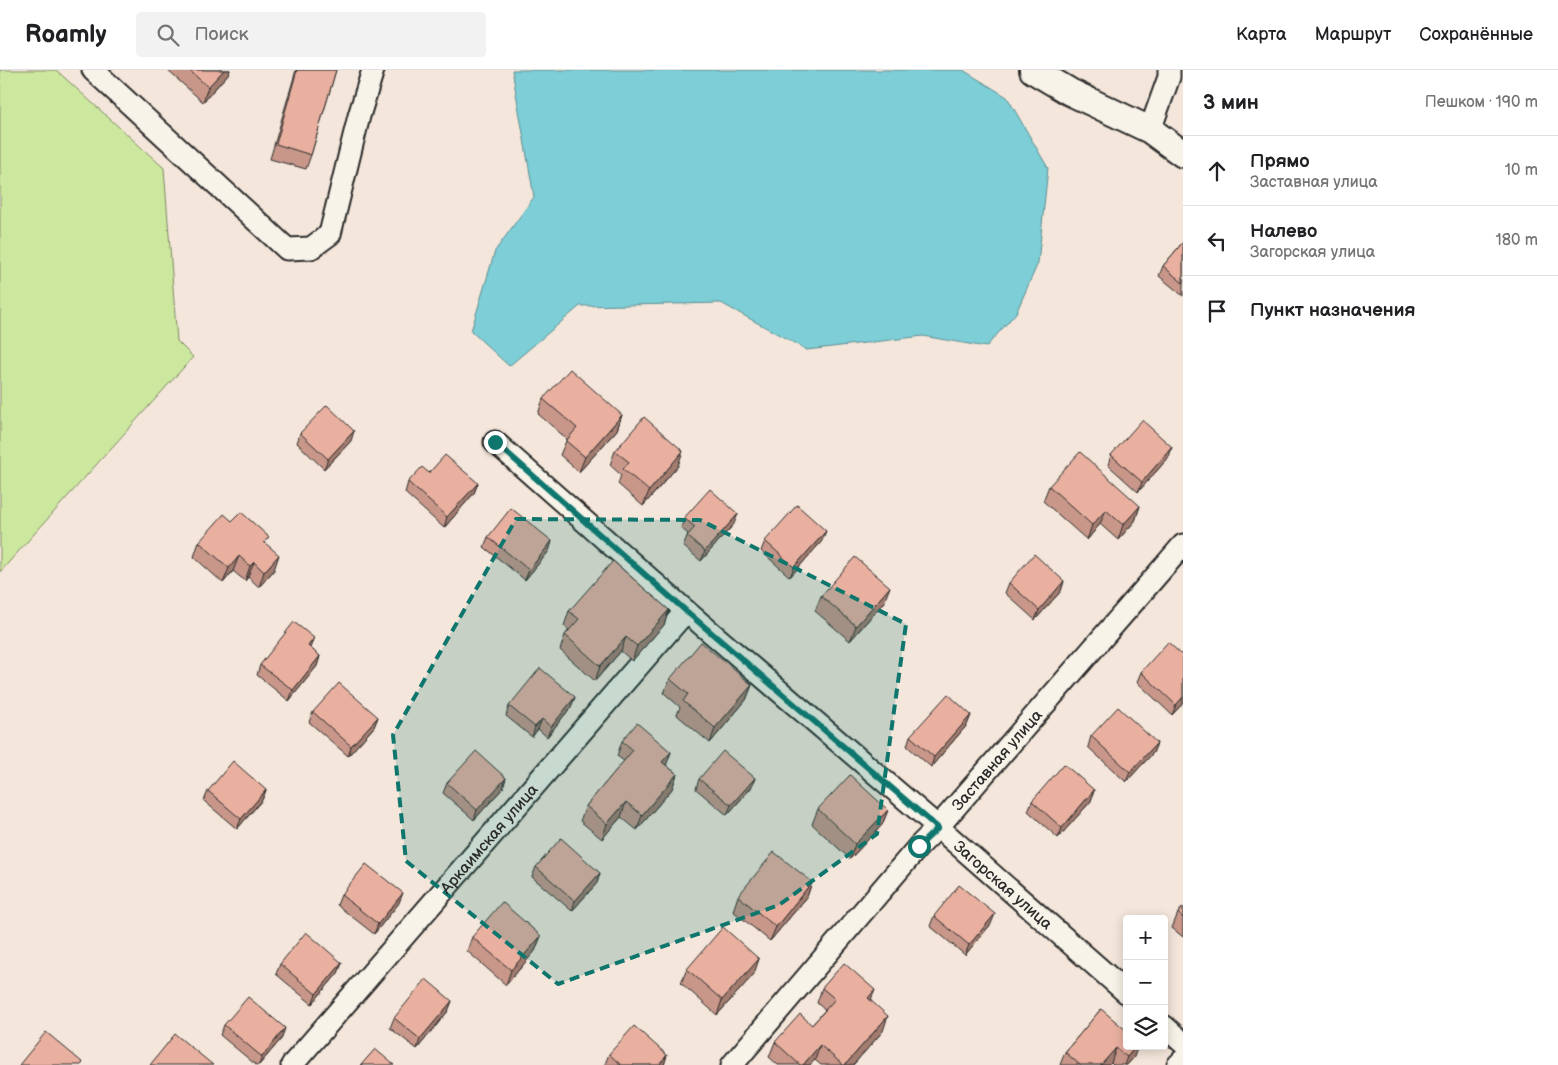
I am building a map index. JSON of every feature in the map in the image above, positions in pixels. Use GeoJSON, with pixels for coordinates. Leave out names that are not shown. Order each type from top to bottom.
{"type":"FeatureCollection","features":[{"type":"Feature","properties":{"kind":"street"},"geometry":{"type":"LineString","coordinates":[[93,70],[287,249],[311,248],[330,234],[359,116],[373,70]]}},
{"type":"Feature","properties":{"kind":"street"},"geometry":{"type":"LineString","coordinates":[[1033,70],[1070,92],[1150,130],[1183,154]]}},
{"type":"Feature","properties":{"kind":"street"},"geometry":{"type":"LineString","coordinates":[[1150,130],[1170,70]]}},
{"type":"Feature","properties":{"kind":"street","name":"Загорская улица"},"geometry":{"type":"LineString","coordinates":[[495,442],[686,611],[1123,990]]}},
{"type":"Feature","properties":{"kind":"street","name":"Заставная улица"},"geometry":{"type":"LineString","coordinates":[[732,1065],[919,846],[938,828],[1183,545]]}},
{"type":"Feature","properties":{"kind":"street","name":"Аркаимская улица"},"geometry":{"type":"LineString","coordinates":[[292,1065],[686,611]]}},
{"type":"Feature","properties":{"kind":"street"},"geometry":{"type":"LineString","coordinates":[[1168,1030],[1183,1043]]}},
{"type":"Feature","properties":{"kind":"street"},"geometry":{"type":"LineString","coordinates":[[1178,1065],[1183,1060]]}},
{"type":"Feature","properties":{"kind":"highlighted area"},"geometry":{"type":"Polygon","coordinates":[[[516,519],[700,520],[906,624],[877,834],[779,905],[558,984],[406,861],[393,735],[516,519]]]}},
{"type":"Feature","properties":{"kind":"green space"},"geometry":{"type":"Polygon","coordinates":[[[0,70],[56,70],[164,168],[177,341],[193,357],[0,572],[0,70]]]}},
{"type":"Feature","properties":{"kind":"water"},"geometry":{"type":"Polygon","coordinates":[[[512,70],[963,70],[1007,97],[1048,168],[1038,263],[1016,313],[986,347],[923,336],[807,350],[721,303],[580,306],[509,366],[471,331],[495,251],[534,197],[512,70]]]}},
{"type":"Feature","properties":{"kind":"building"},"geometry":{"type":"Polygon","coordinates":[[[189,70],[224,70],[208,87],[189,70]]]}},
{"type":"Feature","properties":{"kind":"building"},"geometry":{"type":"Polygon","coordinates":[[[297,70],[336,70],[311,155],[276,144],[297,70]]]}},
{"type":"Feature","properties":{"kind":"building"},"geometry":{"type":"Polygon","coordinates":[[[1183,242],[1183,283],[1163,266],[1183,242]]]}},
{"type":"Feature","properties":{"kind":"building"},"geometry":{"type":"Polygon","coordinates":[[[570,369],[622,415],[585,457],[566,441],[577,428],[543,399],[570,369]]]}},
{"type":"Feature","properties":{"kind":"building"},"geometry":{"type":"Polygon","coordinates":[[[327,405],[354,431],[328,459],[300,433],[327,405]]]}},
{"type":"Feature","properties":{"kind":"building"},"geometry":{"type":"Polygon","coordinates":[[[644,417],[683,451],[649,491],[623,469],[629,462],[615,451],[644,417]]]}},
{"type":"Feature","properties":{"kind":"building"},"geometry":{"type":"Polygon","coordinates":[[[1142,420],[1172,447],[1142,482],[1111,455],[1142,420]]]}},
{"type":"Feature","properties":{"kind":"building"},"geometry":{"type":"Polygon","coordinates":[[[1080,452],[1140,506],[1123,525],[1106,510],[1092,525],[1049,486],[1080,452]]]}},
{"type":"Feature","properties":{"kind":"building"},"geometry":{"type":"Polygon","coordinates":[[[445,455],[478,483],[447,517],[408,482],[422,467],[429,473],[445,455]]]}},
{"type":"Feature","properties":{"kind":"building"},"geometry":{"type":"Polygon","coordinates":[[[710,489],[738,514],[705,551],[687,536],[695,527],[684,518],[710,489]]]}},
{"type":"Feature","properties":{"kind":"building"},"geometry":{"type":"Polygon","coordinates":[[[797,505],[826,531],[794,567],[765,541],[797,505]]]}},
{"type":"Feature","properties":{"kind":"building"},"geometry":{"type":"Polygon","coordinates":[[[511,508],[552,541],[529,570],[488,537],[511,508]]]}},
{"type":"Feature","properties":{"kind":"building"},"geometry":{"type":"Polygon","coordinates":[[[241,512],[269,537],[264,542],[279,555],[264,572],[254,562],[250,566],[239,556],[229,568],[199,542],[224,514],[232,521],[241,512]]]}},
{"type":"Feature","properties":{"kind":"building"},"geometry":{"type":"Polygon","coordinates":[[[1034,554],[1064,581],[1039,610],[1009,583],[1034,554]]]}},
{"type":"Feature","properties":{"kind":"building"},"geometry":{"type":"Polygon","coordinates":[[[855,557],[890,587],[856,626],[821,596],[855,557]]]}},
{"type":"Feature","properties":{"kind":"building"},"geometry":{"type":"Polygon","coordinates":[[[613,561],[669,610],[637,646],[626,637],[600,666],[565,635],[579,619],[569,611],[613,561]]]}},
{"type":"Feature","properties":{"kind":"building"},"geometry":{"type":"Polygon","coordinates":[[[294,622],[314,638],[308,646],[320,656],[293,690],[260,665],[294,622]]]}},
{"type":"Feature","properties":{"kind":"building"},"geometry":{"type":"Polygon","coordinates":[[[701,642],[752,685],[715,728],[683,701],[688,694],[670,679],[701,642]]]}},
{"type":"Feature","properties":{"kind":"building"},"geometry":{"type":"Polygon","coordinates":[[[1168,642],[1183,656],[1183,697],[1176,705],[1141,672],[1168,642]]]}},
{"type":"Feature","properties":{"kind":"building"},"geometry":{"type":"Polygon","coordinates":[[[540,668],[575,697],[551,727],[542,719],[535,727],[509,706],[540,668]]]}},
{"type":"Feature","properties":{"kind":"building"},"geometry":{"type":"Polygon","coordinates":[[[339,683],[378,717],[351,746],[313,712],[339,683]]]}},
{"type":"Feature","properties":{"kind":"building"},"geometry":{"type":"Polygon","coordinates":[[[948,694],[971,715],[934,757],[910,736],[948,694]]]}},
{"type":"Feature","properties":{"kind":"building"},"geometry":{"type":"Polygon","coordinates":[[[1118,707],[1157,743],[1130,772],[1091,736],[1118,707]]]}},
{"type":"Feature","properties":{"kind":"building"},"geometry":{"type":"Polygon","coordinates":[[[637,723],[671,752],[662,762],[677,774],[642,815],[626,802],[607,824],[586,806],[633,750],[622,741],[637,723]]]}},
{"type":"Feature","properties":{"kind":"building"},"geometry":{"type":"Polygon","coordinates":[[[476,751],[506,778],[477,810],[447,783],[476,751]]]}},
{"type":"Feature","properties":{"kind":"building"},"geometry":{"type":"Polygon","coordinates":[[[723,751],[755,778],[731,805],[699,779],[723,751]]]}},
{"type":"Feature","properties":{"kind":"building"},"geometry":{"type":"Polygon","coordinates":[[[233,761],[266,790],[241,819],[208,791],[233,761]]]}},
{"type":"Feature","properties":{"kind":"building"},"geometry":{"type":"Polygon","coordinates":[[[1064,764],[1094,790],[1062,828],[1032,801],[1064,764]]]}},
{"type":"Feature","properties":{"kind":"building"},"geometry":{"type":"Polygon","coordinates":[[[850,775],[888,810],[855,844],[818,809],[850,775]]]}},
{"type":"Feature","properties":{"kind":"building"},"geometry":{"type":"Polygon","coordinates":[[[561,838],[600,873],[575,901],[536,867],[561,838]]]}},
{"type":"Feature","properties":{"kind":"building"},"geometry":{"type":"Polygon","coordinates":[[[774,852],[812,882],[776,927],[738,896],[774,852]]]}},
{"type":"Feature","properties":{"kind":"building"},"geometry":{"type":"Polygon","coordinates":[[[366,864],[403,893],[378,924],[341,895],[366,864]]]}},
{"type":"Feature","properties":{"kind":"building"},"geometry":{"type":"Polygon","coordinates":[[[959,885],[995,914],[969,945],[934,916],[959,885]]]}},
{"type":"Feature","properties":{"kind":"building"},"geometry":{"type":"Polygon","coordinates":[[[502,902],[541,936],[511,970],[472,937],[502,902]]]}},
{"type":"Feature","properties":{"kind":"building"},"geometry":{"type":"Polygon","coordinates":[[[1183,907],[1183,918],[1178,913],[1183,907]]]}},
{"type":"Feature","properties":{"kind":"building"},"geometry":{"type":"Polygon","coordinates":[[[723,927],[759,959],[722,1000],[687,969],[723,927]]]}},
{"type":"Feature","properties":{"kind":"building"},"geometry":{"type":"Polygon","coordinates":[[[306,932],[342,963],[316,994],[280,964],[306,932]]]}},
{"type":"Feature","properties":{"kind":"building"},"geometry":{"type":"Polygon","coordinates":[[[844,963],[875,990],[868,998],[888,1016],[845,1065],[820,1045],[803,1065],[800,1065],[775,1042],[800,1014],[812,1025],[835,999],[822,988],[844,963]]]}},
{"type":"Feature","properties":{"kind":"building"},"geometry":{"type":"Polygon","coordinates":[[[426,979],[452,1001],[420,1039],[394,1018],[426,979]]]}},
{"type":"Feature","properties":{"kind":"building"},"geometry":{"type":"Polygon","coordinates":[[[248,997],[285,1028],[262,1057],[224,1025],[248,997]]]}},
{"type":"Feature","properties":{"kind":"building"},"geometry":{"type":"Polygon","coordinates":[[[1101,1009],[1123,1028],[1123,1050],[1133,1050],[1127,1057],[1116,1048],[1101,1065],[1080,1065],[1065,1052],[1101,1009]]]}},
{"type":"Feature","properties":{"kind":"building"},"geometry":{"type":"Polygon","coordinates":[[[634,1026],[667,1055],[659,1065],[621,1065],[609,1054],[634,1026]]]}},
{"type":"Feature","properties":{"kind":"building"},"geometry":{"type":"Polygon","coordinates":[[[46,1032],[83,1063],[81,1065],[19,1065],[46,1032]]]}},
{"type":"Feature","properties":{"kind":"building"},"geometry":{"type":"Polygon","coordinates":[[[175,1034],[213,1065],[150,1065],[175,1034]]]}},
{"type":"Feature","properties":{"kind":"building"},"geometry":{"type":"Polygon","coordinates":[[[375,1049],[394,1065],[361,1065],[375,1049]]]}},
{"type":"Feature","properties":{"kind":"route"},"geometry":{"type":"LineString","coordinates":[[495,442],[686,611],[938,828],[919,846]]}}]}
